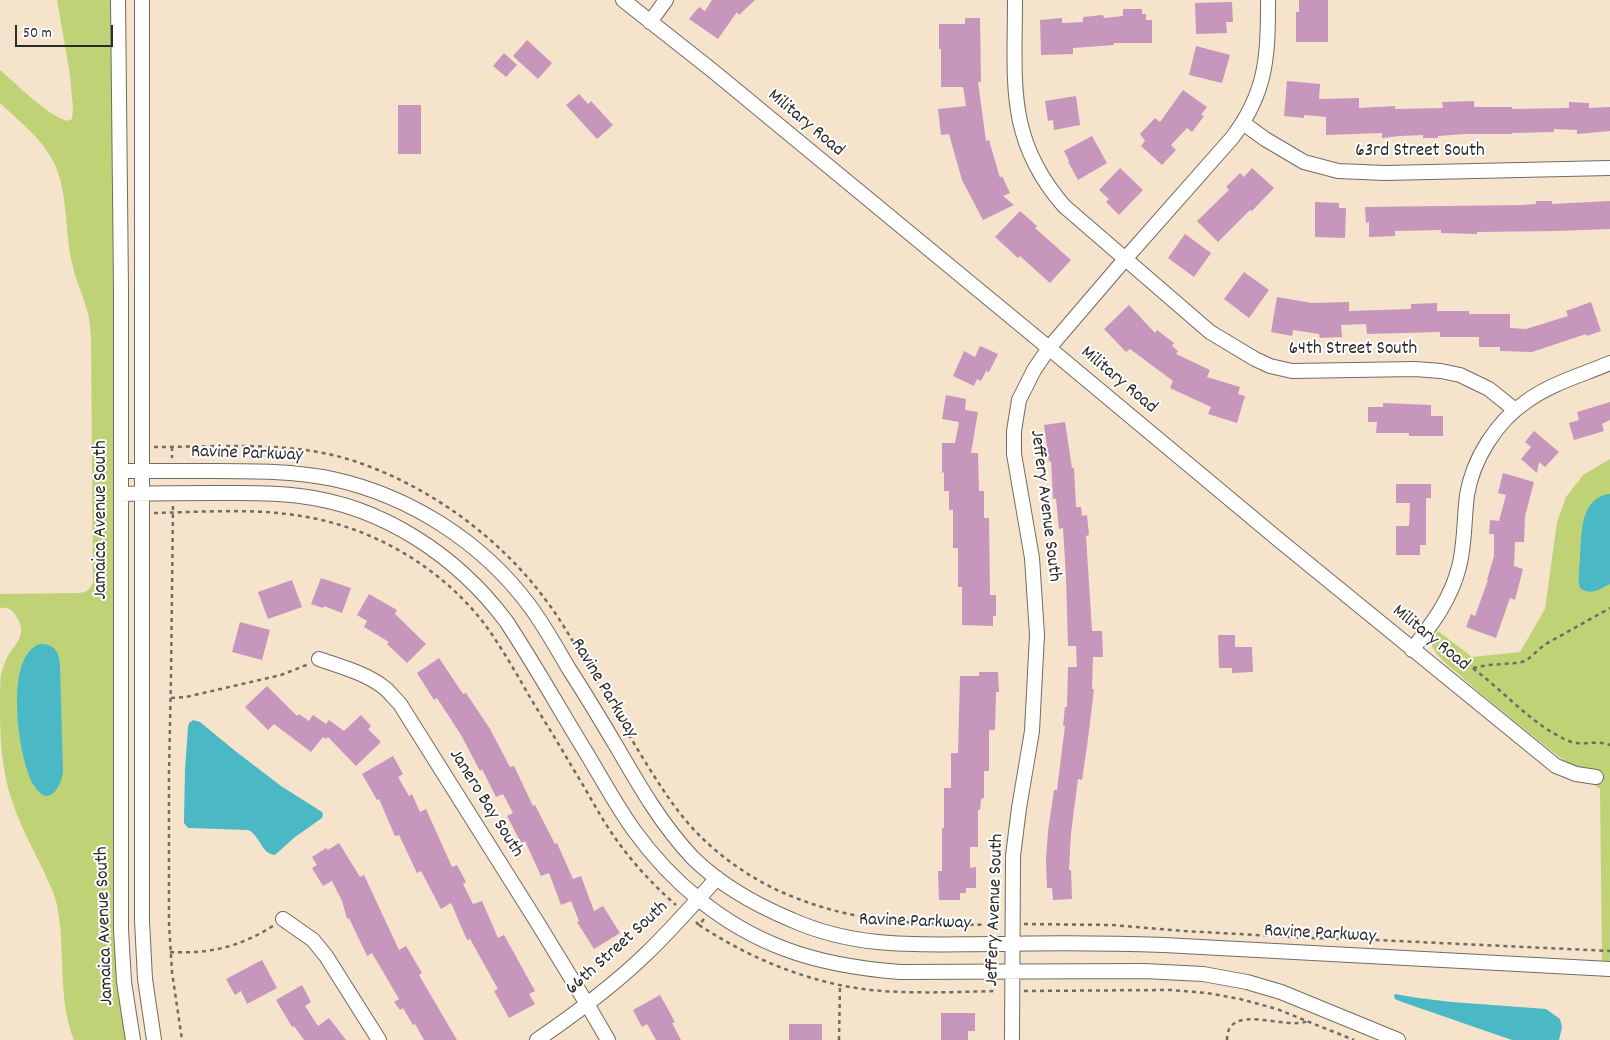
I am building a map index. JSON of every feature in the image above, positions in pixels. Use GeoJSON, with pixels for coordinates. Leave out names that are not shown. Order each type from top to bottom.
{"type":"FeatureCollection","features":[{"type":"Feature","properties":{"kind":"street","name":"Jamaica Avenue South"},"geometry":{"type":"LineString","coordinates":[[118,0],[121,929],[125,988],[133,1040]]}},
{"type":"Feature","properties":{"kind":"street","name":"Jamaica Avenue South"},"geometry":{"type":"LineString","coordinates":[[142,0],[142,922],[145,979],[154,1040]]}},
{"type":"Feature","properties":{"kind":"street","name":"Military Road"},"geometry":{"type":"LineString","coordinates":[[622,0],[1049,348],[1412,650],[1556,766],[1576,774],[1596,777]]}},
{"type":"Feature","properties":{"kind":"street"},"geometry":{"type":"LineString","coordinates":[[650,22],[666,0]]}},
{"type":"Feature","properties":{"kind":"street","name":"64th Street South"},"geometry":{"type":"LineString","coordinates":[[1015,0],[1017,109],[1023,137],[1030,157],[1052,192],[1064,206],[1210,332],[1270,366],[1292,371],[1415,369],[1460,375],[1489,389],[1515,410]]}},
{"type":"Feature","properties":{"kind":"street","name":"Jeffery Avenue South"},"geometry":{"type":"LineString","coordinates":[[1012,1040],[1012,873],[1015,838],[1032,731],[1038,635],[1032,558],[1014,454],[1014,431],[1019,400],[1034,370],[1049,348],[1243,123],[1254,102],[1263,78],[1267,58],[1268,0]]}},
{"type":"Feature","properties":{"kind":"street","name":"63rd Street South"},"geometry":{"type":"LineString","coordinates":[[1243,123],[1265,139],[1304,162],[1338,171],[1385,173],[1610,168]]}},
{"type":"Feature","properties":{"kind":"street"},"geometry":{"type":"LineString","coordinates":[[1412,650],[1437,618],[1447,600],[1459,567],[1467,497],[1476,466],[1489,441],[1505,420],[1527,401],[1552,386],[1610,363]]}},
{"type":"Feature","properties":{"kind":"street","name":"Ravine Parkway"},"geometry":{"type":"LineString","coordinates":[[121,471],[262,471],[307,475],[352,484],[397,500],[431,518],[459,537],[494,566],[527,603],[556,646],[655,810],[692,857],[717,878],[745,897],[810,928],[836,936],[881,943],[1164,945],[1610,969]]}},
{"type":"Feature","properties":{"kind":"street","name":"Ravine Parkway"},"geometry":{"type":"LineString","coordinates":[[121,494],[265,494],[310,498],[352,508],[383,520],[407,532],[436,551],[470,579],[501,614],[522,645],[610,794],[632,827],[663,866],[698,899],[729,920],[769,943],[828,962],[900,972],[1170,972],[1203,974],[1281,992],[1398,1040]]}},
{"type":"Feature","properties":{"kind":"street","name":"Janero Bay South"},"geometry":{"type":"LineString","coordinates":[[319,660],[340,666],[374,681],[387,690],[400,704],[588,1004],[608,1040]]}},
{"type":"Feature","properties":{"kind":"street","name":"66th Street South"},"geometry":{"type":"LineString","coordinates":[[537,1040],[618,980],[676,924],[717,878]]}},
{"type":"Feature","properties":{"kind":"street"},"geometry":{"type":"LineString","coordinates":[[283,919],[313,940],[326,956],[379,1040]]}},
{"type":"Feature","properties":{"kind":"path"},"geometry":{"type":"LineString","coordinates":[[173,512],[169,773],[170,952],[182,1040]]}},
{"type":"Feature","properties":{"kind":"path"},"geometry":{"type":"LineString","coordinates":[[142,513],[260,512],[316,518],[354,530],[387,544],[438,577],[458,594],[495,638],[612,833],[639,868],[671,900]]}},
{"type":"Feature","properties":{"kind":"path"},"geometry":{"type":"LineString","coordinates":[[1472,668],[1526,661],[1544,645],[1610,608]]}},
{"type":"Feature","properties":{"kind":"path"},"geometry":{"type":"LineString","coordinates":[[1426,632],[1532,717],[1558,735],[1573,743],[1595,742],[1610,745]]}},
{"type":"Feature","properties":{"kind":"path"},"geometry":{"type":"LineString","coordinates":[[171,698],[186,697],[290,673],[319,660]]}},
{"type":"Feature","properties":{"kind":"path"},"geometry":{"type":"LineString","coordinates":[[746,872],[791,896],[831,910],[864,918],[910,924],[997,925]]}},
{"type":"Feature","properties":{"kind":"path"},"geometry":{"type":"LineString","coordinates":[[170,952],[192,953],[232,946],[250,939],[283,919]]}},
{"type":"Feature","properties":{"kind":"path"},"geometry":{"type":"LineString","coordinates":[[1027,924],[1112,924],[1184,931],[1310,938],[1610,951]]}},
{"type":"Feature","properties":{"kind":"path"},"geometry":{"type":"LineString","coordinates":[[839,1040],[840,985]]}},
{"type":"Feature","properties":{"kind":"path"},"geometry":{"type":"LineString","coordinates":[[1024,991],[1171,990],[1198,992],[1258,1003],[1354,1040]]}},
{"type":"Feature","properties":{"kind":"path"},"geometry":{"type":"LineString","coordinates":[[1227,1040],[1231,1027],[1240,1020],[1251,1019],[1296,1024],[1308,1021]]}},
{"type":"Feature","properties":{"kind":"green space"},"geometry":{"type":"Polygon","coordinates":[[[57,0],[112,0],[127,1040],[74,1040],[65,1007],[60,922],[56,901],[22,828],[12,800],[5,775],[1,737],[1,674],[7,658],[20,637],[21,628],[11,610],[0,608],[0,594],[79,593],[88,590],[93,582],[91,337],[89,318],[72,263],[64,197],[57,171],[52,159],[41,143],[0,103],[0,70],[50,112],[67,121],[72,119],[70,75],[57,0]]]}},
{"type":"Feature","properties":{"kind":"green space"},"geometry":{"type":"Polygon","coordinates":[[[1610,459],[1610,961],[1602,961],[1600,789],[1514,721],[1447,664],[1433,648],[1432,644],[1438,631],[1472,657],[1520,652],[1545,609],[1557,522],[1566,497],[1583,475],[1610,459]]]}},
{"type":"Feature","properties":{"kind":"water"},"geometry":{"type":"Polygon","coordinates":[[[1610,494],[1610,584],[1592,592],[1580,588],[1582,529],[1591,504],[1610,494]]]}},
{"type":"Feature","properties":{"kind":"water"},"geometry":{"type":"Polygon","coordinates":[[[40,644],[53,647],[59,656],[60,665],[63,772],[60,784],[54,793],[45,796],[35,787],[23,756],[17,710],[21,667],[28,652],[40,644]]]}},
{"type":"Feature","properties":{"kind":"water"},"geometry":{"type":"Polygon","coordinates":[[[193,720],[200,722],[281,786],[322,812],[322,818],[295,837],[275,855],[270,854],[263,848],[252,832],[248,830],[188,828],[184,823],[185,770],[188,727],[189,723],[193,720]]]}},
{"type":"Feature","properties":{"kind":"water"},"geometry":{"type":"Polygon","coordinates":[[[1395,994],[1452,1002],[1546,1009],[1560,1019],[1562,1027],[1559,1040],[1512,1040],[1402,1002],[1395,999],[1395,994]]]}},
{"type":"Feature","properties":{"kind":"building"},"geometry":{"type":"Polygon","coordinates":[[[712,0],[755,0],[739,15],[737,12],[718,39],[689,19],[699,7],[705,11],[712,0]]]}},
{"type":"Feature","properties":{"kind":"building"},"geometry":{"type":"Polygon","coordinates":[[[1299,0],[1328,0],[1328,42],[1296,42],[1296,12],[1299,12],[1299,0]]]}},
{"type":"Feature","properties":{"kind":"building"},"geometry":{"type":"Polygon","coordinates":[[[1232,2],[1233,22],[1226,22],[1227,33],[1196,34],[1195,3],[1232,2]]]}},
{"type":"Feature","properties":{"kind":"building"},"geometry":{"type":"Polygon","coordinates":[[[1123,9],[1142,9],[1142,14],[1146,14],[1146,20],[1152,20],[1152,43],[1114,43],[1114,45],[1073,48],[1073,54],[1041,55],[1040,20],[1062,18],[1062,23],[1083,22],[1083,17],[1103,15],[1104,18],[1123,16],[1123,9]]]}},
{"type":"Feature","properties":{"kind":"building"},"geometry":{"type":"Polygon","coordinates":[[[965,18],[980,18],[981,82],[978,82],[986,141],[989,140],[1000,178],[1002,176],[1010,193],[1003,196],[1014,205],[983,220],[962,180],[949,134],[941,135],[938,109],[966,106],[963,87],[941,87],[941,49],[939,49],[939,24],[965,24],[965,18]]]}},
{"type":"Feature","properties":{"kind":"building"},"geometry":{"type":"Polygon","coordinates":[[[527,40],[552,63],[538,79],[513,56],[527,40]]]}},
{"type":"Feature","properties":{"kind":"building"},"geometry":{"type":"Polygon","coordinates":[[[1196,46],[1230,55],[1222,83],[1189,75],[1196,46]]]}},
{"type":"Feature","properties":{"kind":"building"},"geometry":{"type":"Polygon","coordinates":[[[504,53],[517,65],[506,77],[493,66],[504,53]]]}},
{"type":"Feature","properties":{"kind":"building"},"geometry":{"type":"Polygon","coordinates":[[[1287,81],[1320,84],[1319,99],[1359,98],[1359,108],[1395,106],[1395,109],[1443,108],[1442,102],[1474,101],[1474,107],[1512,107],[1512,109],[1569,108],[1569,102],[1589,103],[1589,108],[1610,107],[1610,131],[1577,134],[1577,130],[1554,129],[1554,132],[1465,134],[1438,136],[1438,138],[1423,138],[1423,135],[1382,138],[1382,133],[1326,135],[1326,117],[1304,115],[1304,118],[1284,116],[1287,81]]]}},
{"type":"Feature","properties":{"kind":"building"},"geometry":{"type":"Polygon","coordinates":[[[1183,90],[1207,107],[1201,115],[1204,116],[1192,132],[1187,128],[1171,145],[1176,150],[1162,165],[1141,146],[1145,141],[1140,134],[1155,118],[1160,122],[1183,90]]]}},
{"type":"Feature","properties":{"kind":"building"},"geometry":{"type":"Polygon","coordinates":[[[579,94],[588,104],[591,101],[613,125],[597,139],[566,105],[579,94]]]}},
{"type":"Feature","properties":{"kind":"building"},"geometry":{"type":"Polygon","coordinates":[[[1076,96],[1080,125],[1054,130],[1053,120],[1048,121],[1045,101],[1076,96]]]}},
{"type":"Feature","properties":{"kind":"building"},"geometry":{"type":"Polygon","coordinates":[[[398,105],[421,105],[421,154],[398,154],[398,105]]]}},
{"type":"Feature","properties":{"kind":"building"},"geometry":{"type":"Polygon","coordinates":[[[1092,136],[1107,163],[1078,180],[1064,151],[1092,136]]]}},
{"type":"Feature","properties":{"kind":"building"},"geometry":{"type":"Polygon","coordinates":[[[1120,168],[1143,190],[1119,215],[1106,202],[1109,199],[1099,190],[1120,168]]]}},
{"type":"Feature","properties":{"kind":"building"},"geometry":{"type":"Polygon","coordinates":[[[1252,168],[1274,188],[1218,242],[1197,221],[1229,190],[1226,187],[1240,173],[1244,177],[1252,168]]]}},
{"type":"Feature","properties":{"kind":"building"},"geometry":{"type":"Polygon","coordinates":[[[1536,201],[1552,201],[1552,204],[1610,201],[1610,229],[1477,232],[1477,234],[1441,233],[1441,230],[1395,231],[1395,236],[1369,237],[1369,222],[1366,223],[1365,207],[1521,205],[1536,204],[1536,201]]]}},
{"type":"Feature","properties":{"kind":"building"},"geometry":{"type":"Polygon","coordinates":[[[1315,202],[1339,203],[1339,208],[1346,208],[1345,238],[1315,237],[1315,202]]]}},
{"type":"Feature","properties":{"kind":"building"},"geometry":{"type":"Polygon","coordinates":[[[1020,211],[1037,226],[1035,228],[1071,260],[1050,283],[995,237],[1020,211]]]}},
{"type":"Feature","properties":{"kind":"building"},"geometry":{"type":"Polygon","coordinates":[[[1185,234],[1211,253],[1194,277],[1168,258],[1185,234]]]}},
{"type":"Feature","properties":{"kind":"building"},"geometry":{"type":"Polygon","coordinates":[[[1244,272],[1269,290],[1249,318],[1224,299],[1244,272]]]}},
{"type":"Feature","properties":{"kind":"building"},"geometry":{"type":"Polygon","coordinates":[[[1277,297],[1312,303],[1349,302],[1349,311],[1411,309],[1411,304],[1437,303],[1437,311],[1469,311],[1469,314],[1510,314],[1510,328],[1526,329],[1568,316],[1566,311],[1591,302],[1601,331],[1532,352],[1500,351],[1500,347],[1479,347],[1479,337],[1440,337],[1440,332],[1367,334],[1366,324],[1341,325],[1342,337],[1320,338],[1319,334],[1293,330],[1292,336],[1271,332],[1277,297]]]}},
{"type":"Feature","properties":{"kind":"building"},"geometry":{"type":"Polygon","coordinates":[[[1129,305],[1155,333],[1157,330],[1174,343],[1172,346],[1178,351],[1176,354],[1210,370],[1207,377],[1240,387],[1238,394],[1245,396],[1237,423],[1208,414],[1211,407],[1170,388],[1173,381],[1130,349],[1126,352],[1104,329],[1129,305]]]}},
{"type":"Feature","properties":{"kind":"building"},"geometry":{"type":"Polygon","coordinates":[[[980,346],[998,354],[989,372],[986,371],[981,381],[977,379],[974,386],[953,376],[964,351],[975,357],[980,346]]]}},
{"type":"Feature","properties":{"kind":"building"},"geometry":{"type":"Polygon","coordinates":[[[946,395],[966,399],[965,410],[978,412],[971,453],[978,453],[979,491],[984,491],[984,518],[989,518],[990,595],[996,595],[996,616],[993,616],[993,626],[962,625],[962,587],[958,587],[958,548],[953,548],[953,510],[949,510],[949,491],[944,491],[944,472],[942,473],[942,443],[955,443],[959,422],[942,419],[946,395]]]}},
{"type":"Feature","properties":{"kind":"building"},"geometry":{"type":"Polygon","coordinates":[[[1610,402],[1610,420],[1602,424],[1604,431],[1574,440],[1569,423],[1579,420],[1577,412],[1610,402]]]}},
{"type":"Feature","properties":{"kind":"building"},"geometry":{"type":"Polygon","coordinates":[[[1383,403],[1431,405],[1431,416],[1443,416],[1443,436],[1409,436],[1409,433],[1376,433],[1377,422],[1368,422],[1368,407],[1383,407],[1383,403]]]}},
{"type":"Feature","properties":{"kind":"building"},"geometry":{"type":"Polygon","coordinates":[[[1065,422],[1072,468],[1074,468],[1076,507],[1081,507],[1082,516],[1087,515],[1089,535],[1086,536],[1092,631],[1102,631],[1103,657],[1093,657],[1092,689],[1094,689],[1088,739],[1082,780],[1078,779],[1071,833],[1069,870],[1071,870],[1072,899],[1053,900],[1052,888],[1047,888],[1048,831],[1054,790],[1057,790],[1065,726],[1063,726],[1065,707],[1067,707],[1068,667],[1077,667],[1076,646],[1068,646],[1063,528],[1059,529],[1056,499],[1053,499],[1051,461],[1049,462],[1044,425],[1065,422]]]}},
{"type":"Feature","properties":{"kind":"building"},"geometry":{"type":"Polygon","coordinates":[[[1534,431],[1559,452],[1545,467],[1539,462],[1537,473],[1521,459],[1531,447],[1525,442],[1534,431]]]}},
{"type":"Feature","properties":{"kind":"building"},"geometry":{"type":"Polygon","coordinates":[[[1503,473],[1534,482],[1525,516],[1524,542],[1515,542],[1514,566],[1523,569],[1515,600],[1510,598],[1496,638],[1466,627],[1471,614],[1475,616],[1488,580],[1494,556],[1494,534],[1489,534],[1490,520],[1499,521],[1506,495],[1498,493],[1503,473]]]}},
{"type":"Feature","properties":{"kind":"building"},"geometry":{"type":"Polygon","coordinates":[[[1396,484],[1431,484],[1431,498],[1426,498],[1426,545],[1420,545],[1420,555],[1396,555],[1396,526],[1409,526],[1410,503],[1396,503],[1396,484]]]}},
{"type":"Feature","properties":{"kind":"building"},"geometry":{"type":"Polygon","coordinates":[[[321,578],[351,588],[342,613],[324,606],[323,608],[311,604],[321,578]]]}},
{"type":"Feature","properties":{"kind":"building"},"geometry":{"type":"Polygon","coordinates":[[[292,580],[302,607],[268,619],[258,592],[292,580]]]}},
{"type":"Feature","properties":{"kind":"building"},"geometry":{"type":"Polygon","coordinates":[[[369,594],[397,610],[395,614],[426,644],[407,663],[387,644],[389,642],[364,627],[367,621],[357,615],[369,594]]]}},
{"type":"Feature","properties":{"kind":"building"},"geometry":{"type":"Polygon","coordinates":[[[240,622],[270,630],[262,660],[232,652],[240,622]]]}},
{"type":"Feature","properties":{"kind":"building"},"geometry":{"type":"Polygon","coordinates":[[[1218,635],[1235,635],[1235,647],[1252,647],[1253,672],[1232,673],[1232,668],[1219,668],[1218,635]]]}},
{"type":"Feature","properties":{"kind":"building"},"geometry":{"type":"Polygon","coordinates":[[[439,658],[463,694],[466,693],[490,729],[510,767],[514,766],[533,806],[535,805],[555,844],[557,843],[573,879],[581,876],[594,911],[603,906],[620,933],[594,949],[577,922],[579,921],[571,901],[561,905],[549,873],[541,876],[525,841],[521,843],[507,816],[513,813],[503,794],[496,797],[482,769],[480,771],[461,735],[437,698],[434,700],[417,673],[439,658]]]}},
{"type":"Feature","properties":{"kind":"building"},"geometry":{"type":"Polygon","coordinates":[[[979,672],[998,672],[999,692],[996,692],[995,730],[989,730],[989,771],[984,771],[984,798],[981,799],[980,810],[978,810],[978,847],[970,847],[970,868],[976,867],[976,888],[966,888],[966,893],[960,893],[960,900],[939,900],[938,871],[942,871],[944,788],[951,788],[951,753],[958,753],[960,676],[979,676],[979,672]]]}},
{"type":"Feature","properties":{"kind":"building"},"geometry":{"type":"Polygon","coordinates":[[[267,686],[297,716],[299,714],[309,721],[313,715],[326,724],[329,720],[344,731],[361,715],[371,726],[368,729],[381,742],[356,766],[328,737],[326,739],[323,737],[311,752],[274,724],[268,730],[245,707],[267,686]]]}},
{"type":"Feature","properties":{"kind":"building"},"geometry":{"type":"Polygon","coordinates":[[[393,756],[403,774],[398,777],[409,796],[412,794],[420,812],[426,809],[452,867],[457,865],[466,882],[463,884],[473,904],[482,901],[498,938],[504,935],[535,991],[529,994],[535,1004],[509,1018],[494,991],[498,989],[470,939],[467,940],[451,903],[441,909],[421,871],[417,873],[399,835],[395,836],[379,799],[377,800],[362,774],[393,756]]]}},
{"type":"Feature","properties":{"kind":"building"},"geometry":{"type":"Polygon","coordinates":[[[339,843],[360,877],[364,875],[399,950],[406,946],[422,973],[419,975],[457,1040],[424,1040],[403,1008],[400,1010],[394,1002],[399,999],[372,953],[367,956],[349,918],[347,919],[342,901],[332,881],[323,886],[312,868],[317,865],[312,857],[326,848],[328,850],[339,843]]]}},
{"type":"Feature","properties":{"kind":"building"},"geometry":{"type":"Polygon","coordinates":[[[262,960],[277,988],[247,1004],[241,991],[235,995],[226,979],[262,960]]]}},
{"type":"Feature","properties":{"kind":"building"},"geometry":{"type":"Polygon","coordinates":[[[302,985],[311,1002],[305,1006],[318,1026],[329,1018],[346,1040],[304,1040],[294,1026],[292,1027],[276,1000],[302,985]]]}},
{"type":"Feature","properties":{"kind":"building"},"geometry":{"type":"Polygon","coordinates":[[[660,995],[675,1022],[672,1023],[681,1040],[656,1040],[647,1024],[642,1027],[633,1010],[660,995]]]}},
{"type":"Feature","properties":{"kind":"building"},"geometry":{"type":"Polygon","coordinates":[[[941,1013],[975,1013],[975,1031],[968,1031],[968,1040],[941,1040],[941,1013]]]}},
{"type":"Feature","properties":{"kind":"building"},"geometry":{"type":"Polygon","coordinates":[[[789,1024],[822,1024],[822,1040],[789,1040],[789,1024]]]}}]}
